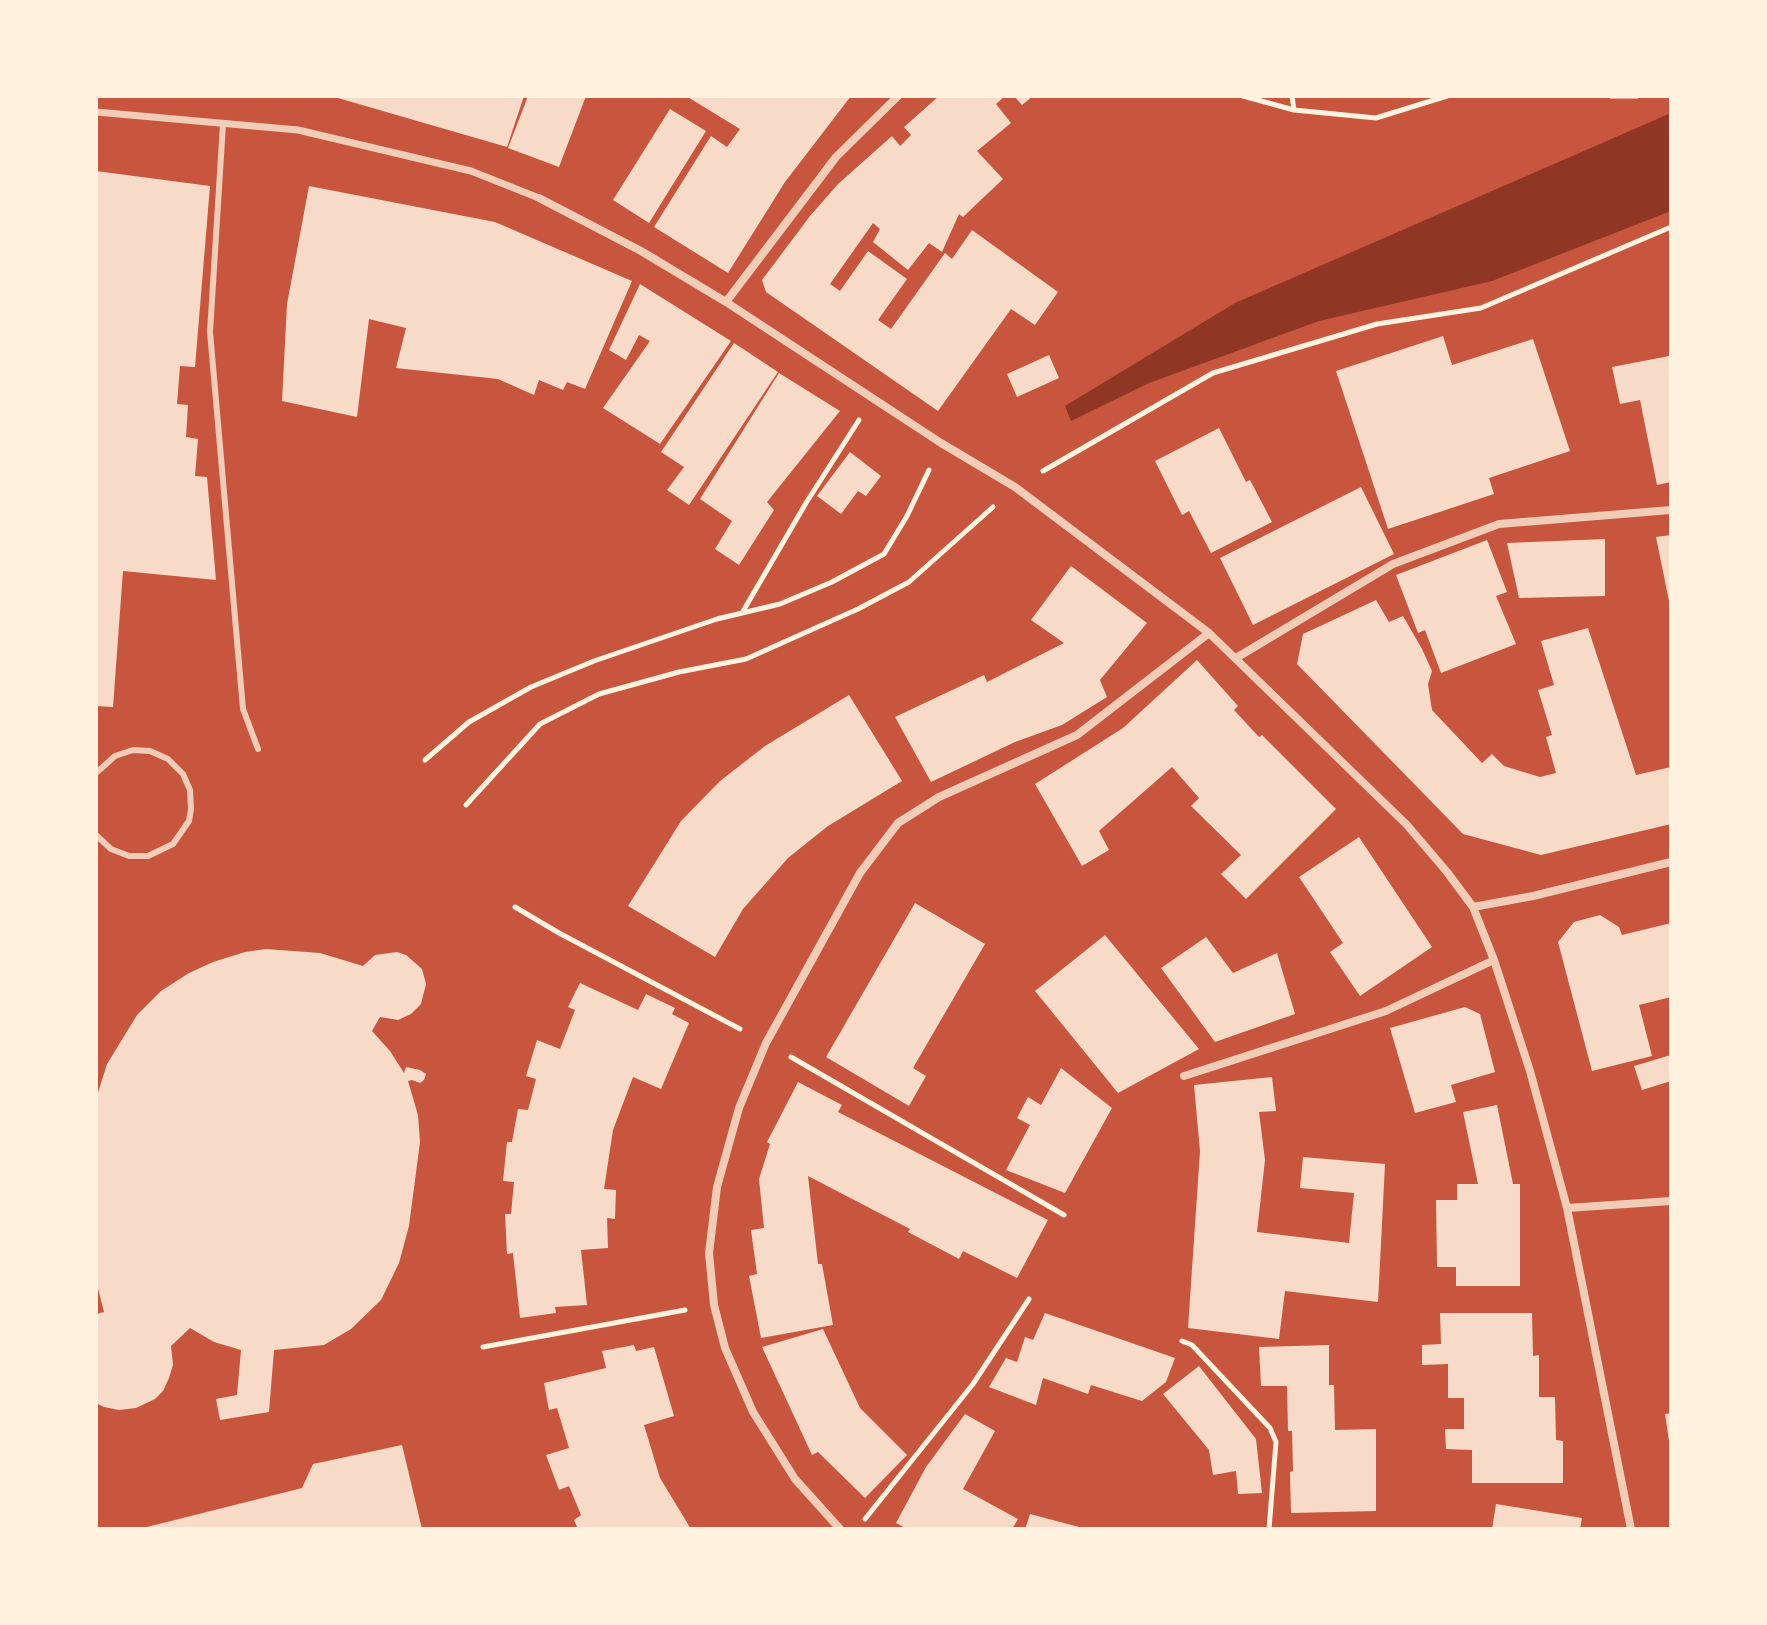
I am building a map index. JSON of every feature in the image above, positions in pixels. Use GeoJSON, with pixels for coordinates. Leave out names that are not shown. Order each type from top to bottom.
{"type":"FeatureCollection","features":[{"type":"Feature","properties":{"kind":"street"},"geometry":{"type":"LineString","coordinates":[[726,302],[836,157],[898,96]]}},
{"type":"Feature","properties":{"kind":"street"},"geometry":{"type":"LineString","coordinates":[[96,112],[298,130],[456,167],[539,198],[641,251],[726,302],[872,399],[1015,487],[1209,633],[1407,825],[1473,907],[1494,960],[1530,1071],[1567,1208],[1616,1440],[1631,1529]]}},
{"type":"Feature","properties":{"kind":"street"},"geometry":{"type":"LineString","coordinates":[[1236,658],[1393,564],[1499,524],[1671,510]]}},
{"type":"Feature","properties":{"kind":"street"},"geometry":{"type":"LineString","coordinates":[[840,1529],[795,1479],[753,1412],[725,1348],[714,1305],[709,1253],[717,1187],[739,1108],[766,1043],[860,873],[898,823],[939,797],[1077,735],[1209,633]]}},
{"type":"Feature","properties":{"kind":"street"},"geometry":{"type":"LineString","coordinates":[[1473,907],[1533,896],[1671,862]]}},
{"type":"Feature","properties":{"kind":"street"},"geometry":{"type":"LineString","coordinates":[[1184,1076],[1386,1011],[1494,960]]}},
{"type":"Feature","properties":{"kind":"street"},"geometry":{"type":"LineString","coordinates":[[1567,1208],[1671,1201]]}},
{"type":"Feature","properties":{"kind":"lane"},"geometry":{"type":"LineString","coordinates":[[223,124],[210,332],[243,709],[258,749]]}},
{"type":"Feature","properties":{"kind":"lane"},"geometry":{"type":"LineString","coordinates":[[96,835],[111,849],[129,856],[148,856],[173,844],[189,821],[191,809],[190,790],[183,774],[168,759],[150,751],[133,750],[115,756],[97,769]]}},
{"type":"Feature","properties":{"kind":"path"},"geometry":{"type":"LineString","coordinates":[[1243,96],[1294,110],[1376,118],[1447,96]]}},
{"type":"Feature","properties":{"kind":"path"},"geometry":{"type":"LineString","coordinates":[[1292,96],[1294,110]]}},
{"type":"Feature","properties":{"kind":"path"},"geometry":{"type":"LineString","coordinates":[[1611,96],[1637,96]]}},
{"type":"Feature","properties":{"kind":"path"},"geometry":{"type":"LineString","coordinates":[[1015,487],[1213,373],[1377,324],[1481,308],[1671,227]]}},
{"type":"Feature","properties":{"kind":"path"},"geometry":{"type":"LineString","coordinates":[[742,613],[806,503],[872,399]]}},
{"type":"Feature","properties":{"kind":"path"},"geometry":{"type":"LineString","coordinates":[[425,760],[469,722],[531,687],[594,661],[742,613],[780,604],[832,582],[884,554],[907,516],[941,443]]}},
{"type":"Feature","properties":{"kind":"path"},"geometry":{"type":"LineString","coordinates":[[466,805],[540,724],[599,694],[679,672],[746,659],[858,609],[909,582],[974,524]]}},
{"type":"Feature","properties":{"kind":"path"},"geometry":{"type":"LineString","coordinates":[[515,907],[766,1043],[1064,1215]]}},
{"type":"Feature","properties":{"kind":"path"},"geometry":{"type":"LineString","coordinates":[[857,1529],[973,1384],[1029,1299]]}},
{"type":"Feature","properties":{"kind":"path"},"geometry":{"type":"LineString","coordinates":[[483,1347],[714,1305]]}},
{"type":"Feature","properties":{"kind":"path"},"geometry":{"type":"LineString","coordinates":[[1182,1341],[1192,1345],[1270,1428],[1276,1442],[1269,1529]]}},
{"type":"Feature","properties":{"kind":"shaded area"},"geometry":{"type":"Polygon","coordinates":[[[1671,113],[1671,211],[1492,281],[1319,321],[1149,383],[1071,421],[1065,406],[1235,303],[1671,113]]]}},
{"type":"Feature","properties":{"kind":"building"},"geometry":{"type":"Polygon","coordinates":[[[331,96],[524,96],[507,147],[331,96]]]}},
{"type":"Feature","properties":{"kind":"building"},"geometry":{"type":"Polygon","coordinates":[[[528,96],[586,96],[559,167],[508,148],[528,96]]]}},
{"type":"Feature","properties":{"kind":"building"},"geometry":{"type":"Polygon","coordinates":[[[686,96],[851,96],[785,182],[728,273],[654,227],[711,136],[727,147],[740,129],[686,96]]]}},
{"type":"Feature","properties":{"kind":"building"},"geometry":{"type":"Polygon","coordinates":[[[939,96],[1005,96],[996,104],[1011,123],[977,151],[1003,179],[963,217],[959,214],[942,252],[929,243],[908,270],[873,242],[880,229],[873,223],[830,284],[840,291],[868,251],[907,279],[878,320],[891,329],[945,253],[952,259],[972,230],[1058,292],[1035,325],[1011,309],[938,411],[766,292],[762,280],[838,184],[892,136],[900,146],[911,135],[904,127],[939,96]]]}},
{"type":"Feature","properties":{"kind":"building"},"geometry":{"type":"Polygon","coordinates":[[[1014,96],[1033,96],[1022,105],[1014,96]]]}},
{"type":"Feature","properties":{"kind":"building"},"geometry":{"type":"Polygon","coordinates":[[[670,109],[706,131],[649,223],[613,200],[670,109]]]}},
{"type":"Feature","properties":{"kind":"building"},"geometry":{"type":"Polygon","coordinates":[[[96,171],[210,186],[195,367],[180,366],[177,404],[188,405],[186,437],[198,439],[195,476],[207,477],[216,580],[123,571],[113,707],[96,706],[96,171]]]}},
{"type":"Feature","properties":{"kind":"building"},"geometry":{"type":"Polygon","coordinates":[[[309,186],[495,222],[632,281],[585,389],[567,382],[563,390],[539,380],[534,395],[498,379],[396,368],[406,328],[369,319],[357,417],[282,401],[287,304],[309,186]]]}},
{"type":"Feature","properties":{"kind":"building"},"geometry":{"type":"Polygon","coordinates":[[[640,284],[731,341],[660,444],[603,408],[650,341],[639,335],[626,360],[609,350],[640,284]]]}},
{"type":"Feature","properties":{"kind":"building"},"geometry":{"type":"Polygon","coordinates":[[[1443,336],[1452,365],[1533,339],[1570,451],[1489,478],[1494,494],[1388,529],[1336,371],[1443,336]]]}},
{"type":"Feature","properties":{"kind":"building"},"geometry":{"type":"Polygon","coordinates":[[[734,343],[778,372],[689,505],[667,490],[684,467],[661,452],[734,343]]]}},
{"type":"Feature","properties":{"kind":"building"},"geometry":{"type":"Polygon","coordinates":[[[1049,355],[1059,378],[1017,397],[1007,374],[1049,355]]]}},
{"type":"Feature","properties":{"kind":"building"},"geometry":{"type":"Polygon","coordinates":[[[1669,356],[1671,482],[1657,485],[1640,400],[1620,404],[1612,367],[1669,356]]]}},
{"type":"Feature","properties":{"kind":"building"},"geometry":{"type":"Polygon","coordinates":[[[779,373],[840,411],[767,502],[774,510],[739,565],[715,549],[732,521],[700,499],[779,373]]]}},
{"type":"Feature","properties":{"kind":"building"},"geometry":{"type":"Polygon","coordinates":[[[1219,428],[1246,482],[1250,480],[1272,522],[1211,553],[1189,511],[1182,515],[1155,461],[1219,428]]]}},
{"type":"Feature","properties":{"kind":"building"},"geometry":{"type":"Polygon","coordinates":[[[850,452],[881,476],[866,496],[858,491],[841,514],[817,496],[850,452]]]}},
{"type":"Feature","properties":{"kind":"building"},"geometry":{"type":"Polygon","coordinates":[[[1361,487],[1394,554],[1253,625],[1220,558],[1361,487]]]}},
{"type":"Feature","properties":{"kind":"building"},"geometry":{"type":"Polygon","coordinates":[[[1671,535],[1671,605],[1670,606],[1656,537],[1671,535]]]}},
{"type":"Feature","properties":{"kind":"building"},"geometry":{"type":"Polygon","coordinates":[[[1605,539],[1605,596],[1519,598],[1507,543],[1605,539]]]}},
{"type":"Feature","properties":{"kind":"building"},"geometry":{"type":"Polygon","coordinates":[[[1487,540],[1507,592],[1496,596],[1516,644],[1441,673],[1425,630],[1418,633],[1396,575],[1487,540]]]}},
{"type":"Feature","properties":{"kind":"building"},"geometry":{"type":"Polygon","coordinates":[[[1071,566],[1147,623],[1100,680],[1107,697],[1062,725],[1015,742],[931,782],[895,717],[984,675],[987,682],[1064,643],[1031,620],[1071,566]]]}},
{"type":"Feature","properties":{"kind":"building"},"geometry":{"type":"Polygon","coordinates":[[[1376,600],[1389,622],[1403,616],[1422,649],[1432,671],[1428,684],[1432,710],[1482,763],[1492,754],[1504,766],[1540,777],[1556,773],[1546,737],[1552,735],[1538,690],[1554,685],[1541,641],[1588,628],[1636,775],[1671,767],[1671,824],[1541,855],[1463,834],[1297,664],[1303,634],[1376,600]]]}},
{"type":"Feature","properties":{"kind":"building"},"geometry":{"type":"Polygon","coordinates":[[[1197,660],[1238,706],[1234,710],[1259,737],[1262,735],[1336,809],[1246,899],[1221,874],[1241,855],[1191,806],[1199,798],[1172,767],[1099,831],[1109,850],[1082,866],[1035,784],[1123,728],[1197,660]]]}},
{"type":"Feature","properties":{"kind":"building"},"geometry":{"type":"Polygon","coordinates":[[[849,695],[902,781],[828,826],[788,858],[743,909],[715,957],[628,906],[681,821],[720,781],[765,746],[849,695]]]}},
{"type":"Feature","properties":{"kind":"building"},"geometry":{"type":"Polygon","coordinates":[[[1359,837],[1432,947],[1360,996],[1330,952],[1343,943],[1299,877],[1359,837]]]}},
{"type":"Feature","properties":{"kind":"building"},"geometry":{"type":"Polygon","coordinates":[[[915,903],[985,944],[913,1068],[926,1076],[909,1106],[826,1057],[915,903]]]}},
{"type":"Feature","properties":{"kind":"building"},"geometry":{"type":"Polygon","coordinates":[[[1600,915],[1619,927],[1622,935],[1671,923],[1671,997],[1639,1005],[1652,1056],[1592,1071],[1558,942],[1574,922],[1600,915]]]}},
{"type":"Feature","properties":{"kind":"building"},"geometry":{"type":"Polygon","coordinates":[[[1105,935],[1199,1049],[1118,1093],[1035,991],[1105,935]]]}},
{"type":"Feature","properties":{"kind":"building"},"geometry":{"type":"Polygon","coordinates":[[[1206,937],[1233,973],[1277,953],[1295,1014],[1215,1042],[1161,968],[1206,937]]]}},
{"type":"Feature","properties":{"kind":"building"},"geometry":{"type":"Polygon","coordinates":[[[266,949],[320,953],[363,966],[375,955],[397,952],[406,955],[422,969],[426,984],[421,1004],[411,1014],[398,1020],[380,1017],[372,1031],[404,1073],[406,1067],[426,1074],[420,1083],[408,1081],[418,1115],[420,1142],[409,1226],[399,1263],[381,1300],[351,1329],[324,1345],[274,1350],[269,1412],[220,1420],[216,1399],[237,1395],[241,1350],[214,1342],[190,1328],[171,1346],[173,1365],[163,1391],[155,1399],[136,1408],[119,1410],[104,1407],[96,1403],[96,1314],[104,1312],[96,1281],[96,1099],[107,1064],[137,1015],[161,991],[213,962],[266,949]]]}},
{"type":"Feature","properties":{"kind":"building"},"geometry":{"type":"Polygon","coordinates":[[[580,983],[638,1010],[646,994],[675,1008],[672,1014],[689,1023],[661,1089],[633,1077],[613,1130],[604,1189],[616,1190],[615,1219],[607,1218],[608,1248],[581,1250],[587,1305],[555,1307],[556,1313],[520,1318],[513,1253],[507,1254],[505,1214],[511,1214],[514,1182],[503,1181],[507,1142],[512,1142],[518,1109],[528,1110],[536,1079],[526,1076],[537,1040],[560,1049],[575,1010],[568,1007],[580,983]]]}},
{"type":"Feature","properties":{"kind":"building"},"geometry":{"type":"Polygon","coordinates":[[[1465,1007],[1480,1014],[1495,1072],[1451,1085],[1456,1102],[1415,1113],[1390,1028],[1465,1007]]]}},
{"type":"Feature","properties":{"kind":"building"},"geometry":{"type":"Polygon","coordinates":[[[1671,1055],[1671,1081],[1642,1090],[1634,1066],[1671,1055]]]}},
{"type":"Feature","properties":{"kind":"building"},"geometry":{"type":"Polygon","coordinates":[[[1061,1068],[1112,1108],[1065,1193],[1006,1170],[1030,1125],[1017,1118],[1028,1097],[1041,1105],[1061,1068]]]}},
{"type":"Feature","properties":{"kind":"building"},"geometry":{"type":"Polygon","coordinates":[[[1272,1077],[1276,1111],[1259,1112],[1265,1160],[1257,1232],[1349,1243],[1354,1193],[1300,1188],[1303,1157],[1385,1164],[1378,1302],[1285,1291],[1279,1339],[1188,1328],[1200,1151],[1194,1085],[1272,1077]]]}},
{"type":"Feature","properties":{"kind":"building"},"geometry":{"type":"Polygon","coordinates":[[[798,1082],[842,1105],[838,1112],[1048,1220],[1017,1278],[963,1251],[959,1259],[908,1232],[910,1229],[808,1176],[818,1264],[822,1264],[833,1325],[761,1338],[749,1276],[757,1274],[751,1230],[764,1228],[759,1179],[770,1144],[767,1142],[798,1082]]]}},
{"type":"Feature","properties":{"kind":"building"},"geometry":{"type":"Polygon","coordinates":[[[1497,1105],[1513,1184],[1520,1184],[1520,1286],[1456,1286],[1456,1267],[1437,1267],[1436,1200],[1457,1200],[1457,1184],[1478,1184],[1463,1112],[1497,1105]]]}},
{"type":"Feature","properties":{"kind":"building"},"geometry":{"type":"Polygon","coordinates":[[[1045,1313],[1175,1358],[1166,1382],[1142,1401],[1091,1385],[1088,1394],[1043,1378],[1036,1405],[989,1387],[1006,1358],[1017,1362],[1025,1337],[1033,1340],[1045,1313]]]}},
{"type":"Feature","properties":{"kind":"building"},"geometry":{"type":"Polygon","coordinates":[[[1440,1313],[1532,1313],[1533,1356],[1539,1355],[1539,1397],[1555,1397],[1556,1440],[1563,1441],[1563,1483],[1472,1483],[1472,1450],[1446,1449],[1445,1429],[1464,1429],[1464,1398],[1448,1398],[1448,1364],[1422,1365],[1422,1345],[1441,1344],[1440,1313]]]}},
{"type":"Feature","properties":{"kind":"building"},"geometry":{"type":"Polygon","coordinates":[[[823,1329],[860,1408],[907,1455],[865,1498],[818,1452],[812,1455],[762,1347],[823,1329]]]}},
{"type":"Feature","properties":{"kind":"building"},"geometry":{"type":"Polygon","coordinates":[[[634,1345],[636,1351],[654,1347],[674,1416],[644,1425],[660,1478],[691,1529],[578,1529],[574,1520],[581,1515],[569,1486],[559,1490],[546,1455],[569,1448],[557,1408],[549,1410],[544,1383],[606,1368],[602,1351],[634,1345]]]}},
{"type":"Feature","properties":{"kind":"building"},"geometry":{"type":"Polygon","coordinates":[[[1329,1345],[1329,1385],[1334,1385],[1335,1430],[1376,1429],[1376,1511],[1291,1513],[1292,1431],[1288,1431],[1287,1386],[1261,1386],[1259,1347],[1329,1345]]]}},
{"type":"Feature","properties":{"kind":"building"},"geometry":{"type":"Polygon","coordinates":[[[1199,1366],[1256,1439],[1262,1493],[1238,1494],[1236,1471],[1213,1475],[1209,1450],[1163,1394],[1199,1366]]]}},
{"type":"Feature","properties":{"kind":"building"},"geometry":{"type":"Polygon","coordinates":[[[1671,1413],[1671,1441],[1669,1441],[1665,1414],[1671,1413]]]}},
{"type":"Feature","properties":{"kind":"building"},"geometry":{"type":"Polygon","coordinates":[[[965,1414],[995,1431],[963,1489],[1018,1519],[1012,1529],[907,1529],[896,1523],[926,1467],[965,1414]]]}},
{"type":"Feature","properties":{"kind":"building"},"geometry":{"type":"Polygon","coordinates":[[[402,1445],[422,1529],[139,1529],[302,1488],[313,1464],[402,1445]]]}},
{"type":"Feature","properties":{"kind":"building"},"geometry":{"type":"Polygon","coordinates":[[[1496,1504],[1582,1518],[1580,1529],[1492,1529],[1496,1504]]]}},
{"type":"Feature","properties":{"kind":"building"},"geometry":{"type":"Polygon","coordinates":[[[1030,1514],[1083,1528],[1083,1529],[1025,1529],[1030,1514]]]}}]}
